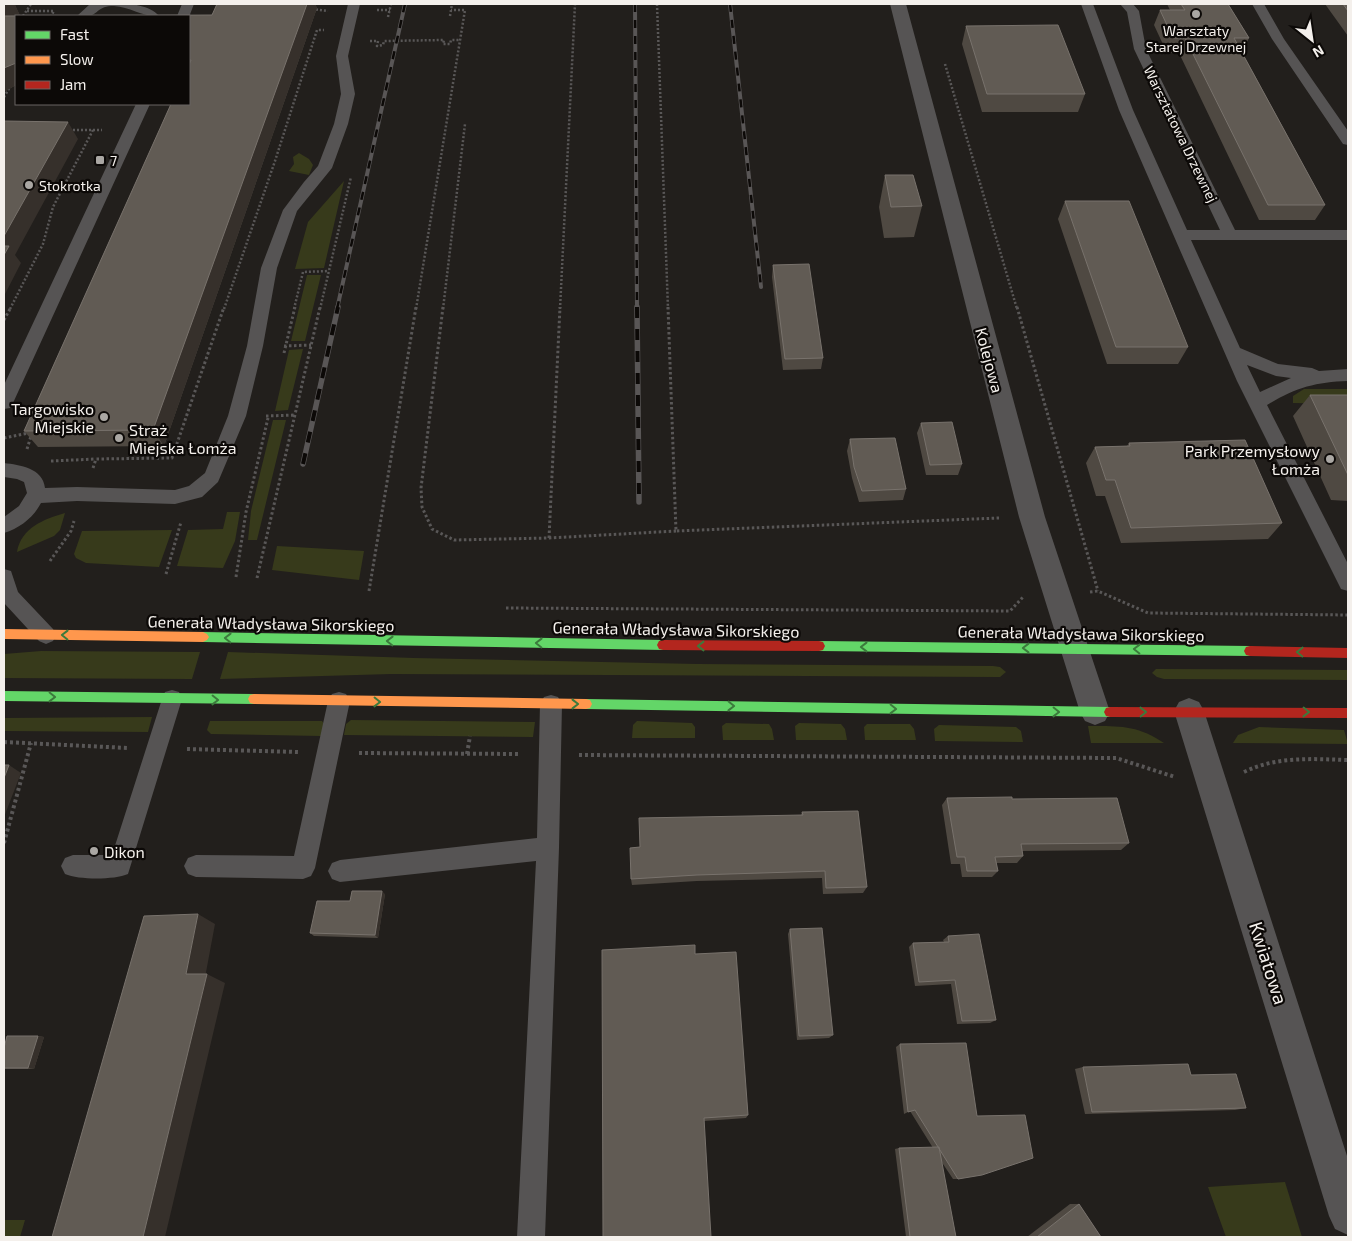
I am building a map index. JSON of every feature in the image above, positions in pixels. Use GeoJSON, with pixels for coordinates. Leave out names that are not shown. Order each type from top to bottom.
{"type":"FeatureCollection","features":[{"type":"Feature","properties":{"kind":"main road","name":"Generała Władysława Sikorskiego"},"geometry":{"type":"LineString","coordinates":[[4,634],[618,645],[1075,648],[1348,653]]}},
{"type":"Feature","properties":{"kind":"main road"},"geometry":{"type":"LineString","coordinates":[[4,696],[1095,712],[1348,713]]}},
{"type":"Feature","properties":{"kind":"street","name":"Kolejowa"},"geometry":{"type":"LineString","coordinates":[[898,4],[1032,517],[1095,712]]}},
{"type":"Feature","properties":{"kind":"street","name":"Kwiatowa"},"geometry":{"type":"LineString","coordinates":[[1189,711],[1348,1216]]}},
{"type":"Feature","properties":{"kind":"lane"},"geometry":{"type":"LineString","coordinates":[[84,15],[98,4],[130,11],[145,8],[153,15]]}},
{"type":"Feature","properties":{"kind":"lane"},"geometry":{"type":"LineString","coordinates":[[35,496],[83,494],[175,497],[195,492],[212,477],[237,416],[256,346],[268,268],[290,210],[309,185],[326,168],[341,124],[348,94],[342,56],[354,4]]}},
{"type":"Feature","properties":{"kind":"lane"},"geometry":{"type":"LineString","coordinates":[[1087,4],[1126,110],[1233,352],[1348,583]]}},
{"type":"Feature","properties":{"kind":"lane","name":"Warsztatowa Drzewnej"},"geometry":{"type":"LineString","coordinates":[[1126,4],[1133,11],[1140,49],[1230,235]]}},
{"type":"Feature","properties":{"kind":"lane"},"geometry":{"type":"LineString","coordinates":[[1258,4],[1278,39],[1348,141]]}},
{"type":"Feature","properties":{"kind":"lane"},"geometry":{"type":"LineString","coordinates":[[4,403],[143,105]]}},
{"type":"Feature","properties":{"kind":"lane"},"geometry":{"type":"LineString","coordinates":[[1182,235],[1348,236]]}},
{"type":"Feature","properties":{"kind":"lane"},"geometry":{"type":"LineString","coordinates":[[1233,352],[1276,370],[1319,375],[1348,375]]}},
{"type":"Feature","properties":{"kind":"lane"},"geometry":{"type":"LineString","coordinates":[[1257,402],[1284,386],[1319,375]]}},
{"type":"Feature","properties":{"kind":"lane"},"geometry":{"type":"LineString","coordinates":[[4,470],[26,473],[34,479],[36,487],[35,496],[30,506],[6,528]]}},
{"type":"Feature","properties":{"kind":"lane"},"geometry":{"type":"LineString","coordinates":[[4,577],[10,596],[46,634]]}},
{"type":"Feature","properties":{"kind":"lane"},"geometry":{"type":"LineString","coordinates":[[73,866],[120,866],[172,699]]}},
{"type":"Feature","properties":{"kind":"lane"},"geometry":{"type":"LineString","coordinates":[[196,866],[303,868],[339,701]]}},
{"type":"Feature","properties":{"kind":"lane"},"geometry":{"type":"LineString","coordinates":[[531,1237],[548,848],[551,704]]}},
{"type":"Feature","properties":{"kind":"lane"},"geometry":{"type":"LineString","coordinates":[[340,871],[548,848]]}},
{"type":"Feature","properties":{"kind":"path"},"geometry":{"type":"LineString","coordinates":[[24,15],[31,4]]}},
{"type":"Feature","properties":{"kind":"path"},"geometry":{"type":"LineString","coordinates":[[388,17],[391,4]]}},
{"type":"Feature","properties":{"kind":"path"},"geometry":{"type":"LineString","coordinates":[[450,16],[452,4]]}},
{"type":"Feature","properties":{"kind":"path"},"geometry":{"type":"LineString","coordinates":[[549,538],[576,4]]}},
{"type":"Feature","properties":{"kind":"path"},"geometry":{"type":"LineString","coordinates":[[657,4],[676,531]]}},
{"type":"Feature","properties":{"kind":"path"},"geometry":{"type":"LineString","coordinates":[[308,9],[334,12]]}},
{"type":"Feature","properties":{"kind":"path"},"geometry":{"type":"LineString","coordinates":[[370,10],[390,10]]}},
{"type":"Feature","properties":{"kind":"path"},"geometry":{"type":"LineString","coordinates":[[374,18],[376,10]]}},
{"type":"Feature","properties":{"kind":"path"},"geometry":{"type":"LineString","coordinates":[[369,591],[465,10],[451,10]]}},
{"type":"Feature","properties":{"kind":"path"},"geometry":{"type":"LineString","coordinates":[[26,11],[54,11],[52,15]]}},
{"type":"Feature","properties":{"kind":"path"},"geometry":{"type":"LineString","coordinates":[[48,461],[172,458],[275,161],[317,30],[329,29]]}},
{"type":"Feature","properties":{"kind":"path"},"geometry":{"type":"LineString","coordinates":[[368,46],[371,33]]}},
{"type":"Feature","properties":{"kind":"path"},"geometry":{"type":"LineString","coordinates":[[369,41],[378,41],[377,46],[383,46],[384,41],[444,40],[444,44],[450,44],[451,40],[459,40]]}},
{"type":"Feature","properties":{"kind":"path"},"geometry":{"type":"LineString","coordinates":[[942,56],[1048,412],[1098,591]]}},
{"type":"Feature","properties":{"kind":"path"},"geometry":{"type":"LineString","coordinates":[[4,97],[12,83]]}},
{"type":"Feature","properties":{"kind":"path"},"geometry":{"type":"LineString","coordinates":[[465,124],[421,488],[422,507],[432,529],[454,540],[549,538],[1032,517]]}},
{"type":"Feature","properties":{"kind":"path"},"geometry":{"type":"LineString","coordinates":[[63,130],[131,130]]}},
{"type":"Feature","properties":{"kind":"path"},"geometry":{"type":"LineString","coordinates":[[4,320],[43,244],[52,207],[93,130]]}},
{"type":"Feature","properties":{"kind":"path"},"geometry":{"type":"LineString","coordinates":[[257,578],[351,176]]}},
{"type":"Feature","properties":{"kind":"path"},"geometry":{"type":"LineString","coordinates":[[283,354],[303,272],[329,272]]}},
{"type":"Feature","properties":{"kind":"path"},"geometry":{"type":"LineString","coordinates":[[236,576],[246,512],[271,407]]}},
{"type":"Feature","properties":{"kind":"path"},"geometry":{"type":"LineString","coordinates":[[4,438],[32,433],[27,445],[28,454]]}},
{"type":"Feature","properties":{"kind":"path"},"geometry":{"type":"LineString","coordinates":[[50,561],[71,531],[96,459]]}},
{"type":"Feature","properties":{"kind":"path"},"geometry":{"type":"LineString","coordinates":[[166,574],[189,494]]}},
{"type":"Feature","properties":{"kind":"path"},"geometry":{"type":"LineString","coordinates":[[506,608],[1010,611],[1024,595],[1098,591],[1148,613],[1348,615]]}},
{"type":"Feature","properties":{"kind":"path"},"geometry":{"type":"LineString","coordinates":[[4,742],[156,749],[328,753],[1116,758],[1182,779],[1236,778],[1256,765],[1294,760],[1348,760]]}},
{"type":"Feature","properties":{"kind":"path"},"geometry":{"type":"LineString","coordinates":[[4,843],[31,743]]}},
{"type":"Feature","properties":{"kind":"green space"},"geometry":{"type":"Polygon","coordinates":[[[299,153],[309,159],[313,165],[309,175],[289,171],[294,164],[293,157],[299,153]]]}},
{"type":"Feature","properties":{"kind":"green space"},"geometry":{"type":"Polygon","coordinates":[[[344,181],[324,268],[295,269],[308,222],[344,181]]]}},
{"type":"Feature","properties":{"kind":"green space"},"geometry":{"type":"Polygon","coordinates":[[[307,275],[321,275],[305,341],[291,341],[307,275]]]}},
{"type":"Feature","properties":{"kind":"green space"},"geometry":{"type":"Polygon","coordinates":[[[303,349],[288,410],[275,411],[289,350],[303,349]]]}},
{"type":"Feature","properties":{"kind":"green space"},"geometry":{"type":"Polygon","coordinates":[[[1304,389],[1348,389],[1348,404],[1293,403],[1293,396],[1304,389]]]}},
{"type":"Feature","properties":{"kind":"green space"},"geometry":{"type":"Polygon","coordinates":[[[273,420],[286,420],[257,540],[248,540],[251,511],[273,420]]]}},
{"type":"Feature","properties":{"kind":"green space"},"geometry":{"type":"Polygon","coordinates":[[[227,512],[240,512],[235,541],[223,568],[177,566],[188,530],[223,529],[227,512]]]}},
{"type":"Feature","properties":{"kind":"green space"},"geometry":{"type":"Polygon","coordinates":[[[65,513],[60,530],[54,536],[17,552],[19,544],[28,531],[49,518],[65,513]]]}},
{"type":"Feature","properties":{"kind":"green space"},"geometry":{"type":"Polygon","coordinates":[[[172,530],[159,567],[86,563],[76,558],[74,554],[82,531],[172,530]]]}},
{"type":"Feature","properties":{"kind":"green space"},"geometry":{"type":"Polygon","coordinates":[[[277,546],[364,551],[359,580],[272,570],[277,546]]]}},
{"type":"Feature","properties":{"kind":"green space"},"geometry":{"type":"Polygon","coordinates":[[[41,651],[200,652],[192,679],[4,678],[4,654],[41,651]]]}},
{"type":"Feature","properties":{"kind":"green space"},"geometry":{"type":"Polygon","coordinates":[[[228,652],[697,664],[993,666],[1000,667],[1006,672],[1000,677],[391,674],[220,679],[228,652]]]}},
{"type":"Feature","properties":{"kind":"green space"},"geometry":{"type":"Polygon","coordinates":[[[1156,669],[1348,670],[1348,680],[1164,679],[1152,673],[1156,669]]]}},
{"type":"Feature","properties":{"kind":"green space"},"geometry":{"type":"Polygon","coordinates":[[[152,717],[148,732],[4,731],[4,718],[152,717]]]}},
{"type":"Feature","properties":{"kind":"green space"},"geometry":{"type":"Polygon","coordinates":[[[351,720],[535,722],[533,737],[344,735],[346,724],[351,720]]]}},
{"type":"Feature","properties":{"kind":"green space"},"geometry":{"type":"Polygon","coordinates":[[[210,721],[322,721],[324,724],[321,736],[211,734],[207,730],[210,721]]]}},
{"type":"Feature","properties":{"kind":"green space"},"geometry":{"type":"Polygon","coordinates":[[[637,721],[692,723],[695,727],[695,738],[632,738],[633,725],[637,721]]]}},
{"type":"Feature","properties":{"kind":"green space"},"geometry":{"type":"Polygon","coordinates":[[[726,723],[769,724],[774,740],[723,740],[722,726],[726,723]]]}},
{"type":"Feature","properties":{"kind":"green space"},"geometry":{"type":"Polygon","coordinates":[[[799,723],[841,724],[845,729],[847,740],[796,740],[795,726],[799,723]]]}},
{"type":"Feature","properties":{"kind":"green space"},"geometry":{"type":"Polygon","coordinates":[[[867,724],[910,724],[914,729],[916,740],[865,740],[864,727],[867,724]]]}},
{"type":"Feature","properties":{"kind":"green space"},"geometry":{"type":"Polygon","coordinates":[[[939,725],[1016,727],[1021,731],[1023,742],[935,741],[934,729],[939,725]]]}},
{"type":"Feature","properties":{"kind":"green space"},"geometry":{"type":"Polygon","coordinates":[[[1088,726],[1136,730],[1164,743],[1091,743],[1088,726]]]}},
{"type":"Feature","properties":{"kind":"green space"},"geometry":{"type":"Polygon","coordinates":[[[1259,727],[1344,730],[1348,744],[1233,743],[1238,735],[1259,727]]]}},
{"type":"Feature","properties":{"kind":"green space"},"geometry":{"type":"Polygon","coordinates":[[[1285,1182],[1302,1237],[1226,1237],[1208,1187],[1285,1182]]]}},
{"type":"Feature","properties":{"kind":"green space"},"geometry":{"type":"Polygon","coordinates":[[[4,1220],[25,1220],[20,1237],[4,1237],[4,1220]]]}},
{"type":"Feature","properties":{"kind":"building"},"geometry":{"type":"Polygon","coordinates":[[[217,4],[307,4],[153,430],[24,431],[171,105],[190,105],[190,15],[212,15],[217,4]]]}},
{"type":"Feature","properties":{"kind":"building"},"geometry":{"type":"Polygon","coordinates":[[[1181,4],[1228,4],[1249,38],[1234,38],[1325,205],[1268,205],[1185,38],[1173,38],[1160,10],[1185,10],[1181,4]]]}},
{"type":"Feature","properties":{"kind":"building"},"geometry":{"type":"Polygon","coordinates":[[[1343,4],[1348,4],[1348,11],[1343,4]]]}},
{"type":"Feature","properties":{"kind":"building"},"geometry":{"type":"Polygon","coordinates":[[[4,16],[15,16],[15,63],[4,68],[4,16]]]}},
{"type":"Feature","properties":{"kind":"building"},"geometry":{"type":"Polygon","coordinates":[[[1058,25],[1085,94],[987,94],[966,26],[1058,25]]]}},
{"type":"Feature","properties":{"kind":"building"},"geometry":{"type":"Polygon","coordinates":[[[4,121],[68,122],[4,236],[4,121]]]}},
{"type":"Feature","properties":{"kind":"building"},"geometry":{"type":"Polygon","coordinates":[[[885,175],[913,175],[922,206],[891,207],[885,175]]]}},
{"type":"Feature","properties":{"kind":"building"},"geometry":{"type":"Polygon","coordinates":[[[1065,201],[1129,201],[1188,347],[1116,347],[1065,201]]]}},
{"type":"Feature","properties":{"kind":"building"},"geometry":{"type":"Polygon","coordinates":[[[4,246],[9,246],[4,255],[4,246]]]}},
{"type":"Feature","properties":{"kind":"building"},"geometry":{"type":"Polygon","coordinates":[[[809,264],[823,358],[785,359],[773,265],[809,264]]]}},
{"type":"Feature","properties":{"kind":"building"},"geometry":{"type":"Polygon","coordinates":[[[1310,395],[1348,395],[1348,475],[1310,395]]]}},
{"type":"Feature","properties":{"kind":"building"},"geometry":{"type":"Polygon","coordinates":[[[952,422],[962,464],[930,465],[921,423],[952,422]]]}},
{"type":"Feature","properties":{"kind":"building"},"geometry":{"type":"Polygon","coordinates":[[[895,438],[906,489],[862,491],[854,467],[850,439],[895,438]]]}},
{"type":"Feature","properties":{"kind":"building"},"geometry":{"type":"Polygon","coordinates":[[[1245,440],[1282,523],[1131,528],[1115,480],[1106,480],[1095,447],[1130,446],[1129,443],[1245,440]]]}},
{"type":"Feature","properties":{"kind":"building"},"geometry":{"type":"Polygon","coordinates":[[[4,765],[9,765],[4,778],[4,765]]]}},
{"type":"Feature","properties":{"kind":"building"},"geometry":{"type":"Polygon","coordinates":[[[1012,797],[1012,799],[1117,798],[1129,843],[1021,844],[1023,856],[995,857],[998,871],[967,871],[965,857],[957,857],[947,798],[1012,797]]]}},
{"type":"Feature","properties":{"kind":"building"},"geometry":{"type":"Polygon","coordinates":[[[858,811],[867,887],[826,888],[825,871],[631,879],[630,848],[640,847],[639,818],[803,815],[802,812],[858,811]]]}},
{"type":"Feature","properties":{"kind":"building"},"geometry":{"type":"Polygon","coordinates":[[[352,891],[382,891],[375,935],[310,933],[317,901],[350,901],[352,891]]]}},
{"type":"Feature","properties":{"kind":"building"},"geometry":{"type":"Polygon","coordinates":[[[198,914],[186,974],[207,974],[143,1237],[52,1237],[144,916],[198,914]]]}},
{"type":"Feature","properties":{"kind":"building"},"geometry":{"type":"Polygon","coordinates":[[[822,928],[833,1035],[799,1036],[790,929],[822,928]]]}},
{"type":"Feature","properties":{"kind":"building"},"geometry":{"type":"Polygon","coordinates":[[[979,934],[996,1020],[962,1021],[955,980],[919,982],[913,943],[949,942],[948,936],[979,934]]]}},
{"type":"Feature","properties":{"kind":"building"},"geometry":{"type":"Polygon","coordinates":[[[695,945],[695,954],[736,952],[748,1115],[704,1118],[711,1237],[603,1237],[602,950],[695,945]]]}},
{"type":"Feature","properties":{"kind":"building"},"geometry":{"type":"Polygon","coordinates":[[[7,1036],[38,1036],[28,1068],[4,1068],[4,1048],[7,1036]]]}},
{"type":"Feature","properties":{"kind":"building"},"geometry":{"type":"Polygon","coordinates":[[[966,1043],[977,1116],[1025,1115],[1033,1158],[982,1175],[958,1179],[915,1110],[908,1112],[900,1044],[966,1043]]]}},
{"type":"Feature","properties":{"kind":"building"},"geometry":{"type":"Polygon","coordinates":[[[1188,1064],[1191,1075],[1236,1074],[1246,1108],[1092,1112],[1083,1067],[1188,1064]]]}},
{"type":"Feature","properties":{"kind":"building"},"geometry":{"type":"Polygon","coordinates":[[[939,1147],[956,1237],[910,1237],[899,1148],[939,1147]]]}},
{"type":"Feature","properties":{"kind":"building"},"geometry":{"type":"Polygon","coordinates":[[[1079,1204],[1101,1237],[1037,1237],[1079,1204]]]}},
{"type":"Feature","properties":{"kind":"railway"},"geometry":{"type":"LineString","coordinates":[[337,309],[405,4]]}},
{"type":"Feature","properties":{"kind":"railway"},"geometry":{"type":"LineString","coordinates":[[635,4],[637,309]]}},
{"type":"Feature","properties":{"kind":"railway"},"geometry":{"type":"LineString","coordinates":[[730,4],[761,287]]}},
{"type":"Feature","properties":{"kind":"railway"},"geometry":{"type":"LineString","coordinates":[[303,464],[338,307]]}},
{"type":"Feature","properties":{"kind":"railway"},"geometry":{"type":"LineString","coordinates":[[637,307],[639,502]]}},
{"type":"Feature","properties":{"kind":"traffic: fast"},"geometry":{"type":"LineString","coordinates":[[203,637],[663,645]]}},
{"type":"Feature","properties":{"kind":"traffic: fast"},"geometry":{"type":"LineString","coordinates":[[819,646],[1250,651]]}},
{"type":"Feature","properties":{"kind":"traffic: fast"},"geometry":{"type":"LineString","coordinates":[[4,696],[254,699]]}},
{"type":"Feature","properties":{"kind":"traffic: fast"},"geometry":{"type":"LineString","coordinates":[[586,704],[1110,712]]}},
{"type":"Feature","properties":{"kind":"traffic: slow"},"geometry":{"type":"LineString","coordinates":[[4,634],[203,637]]}},
{"type":"Feature","properties":{"kind":"traffic: slow"},"geometry":{"type":"LineString","coordinates":[[254,699],[586,704]]}},
{"type":"Feature","properties":{"kind":"traffic: jam"},"geometry":{"type":"LineString","coordinates":[[663,645],[819,646]]}},
{"type":"Feature","properties":{"kind":"traffic: jam"},"geometry":{"type":"LineString","coordinates":[[1250,651],[1348,653]]}},
{"type":"Feature","properties":{"kind":"traffic: jam"},"geometry":{"type":"LineString","coordinates":[[1110,712],[1348,713]]}},
{"type":"Feature","properties":{"kind":"place","name":"Warsztaty Starej Drzewnej"},"geometry":{"type":"Point","coordinates":[1196,14]}},
{"type":"Feature","properties":{"kind":"place","name":"7"},"geometry":{"type":"Point","coordinates":[100,160]}},
{"type":"Feature","properties":{"kind":"place","name":"Stokrotka"},"geometry":{"type":"Point","coordinates":[29,185]}},
{"type":"Feature","properties":{"kind":"place","name":"Targowisko Miejskie"},"geometry":{"type":"Point","coordinates":[104,417]}},
{"type":"Feature","properties":{"kind":"place","name":"Straż Miejska Łomża"},"geometry":{"type":"Point","coordinates":[119,438]}},
{"type":"Feature","properties":{"kind":"place","name":"Park Przemysłowy Łomża"},"geometry":{"type":"Point","coordinates":[1330,459]}},
{"type":"Feature","properties":{"kind":"place","name":"Dikon"},"geometry":{"type":"Point","coordinates":[94,851]}}]}
